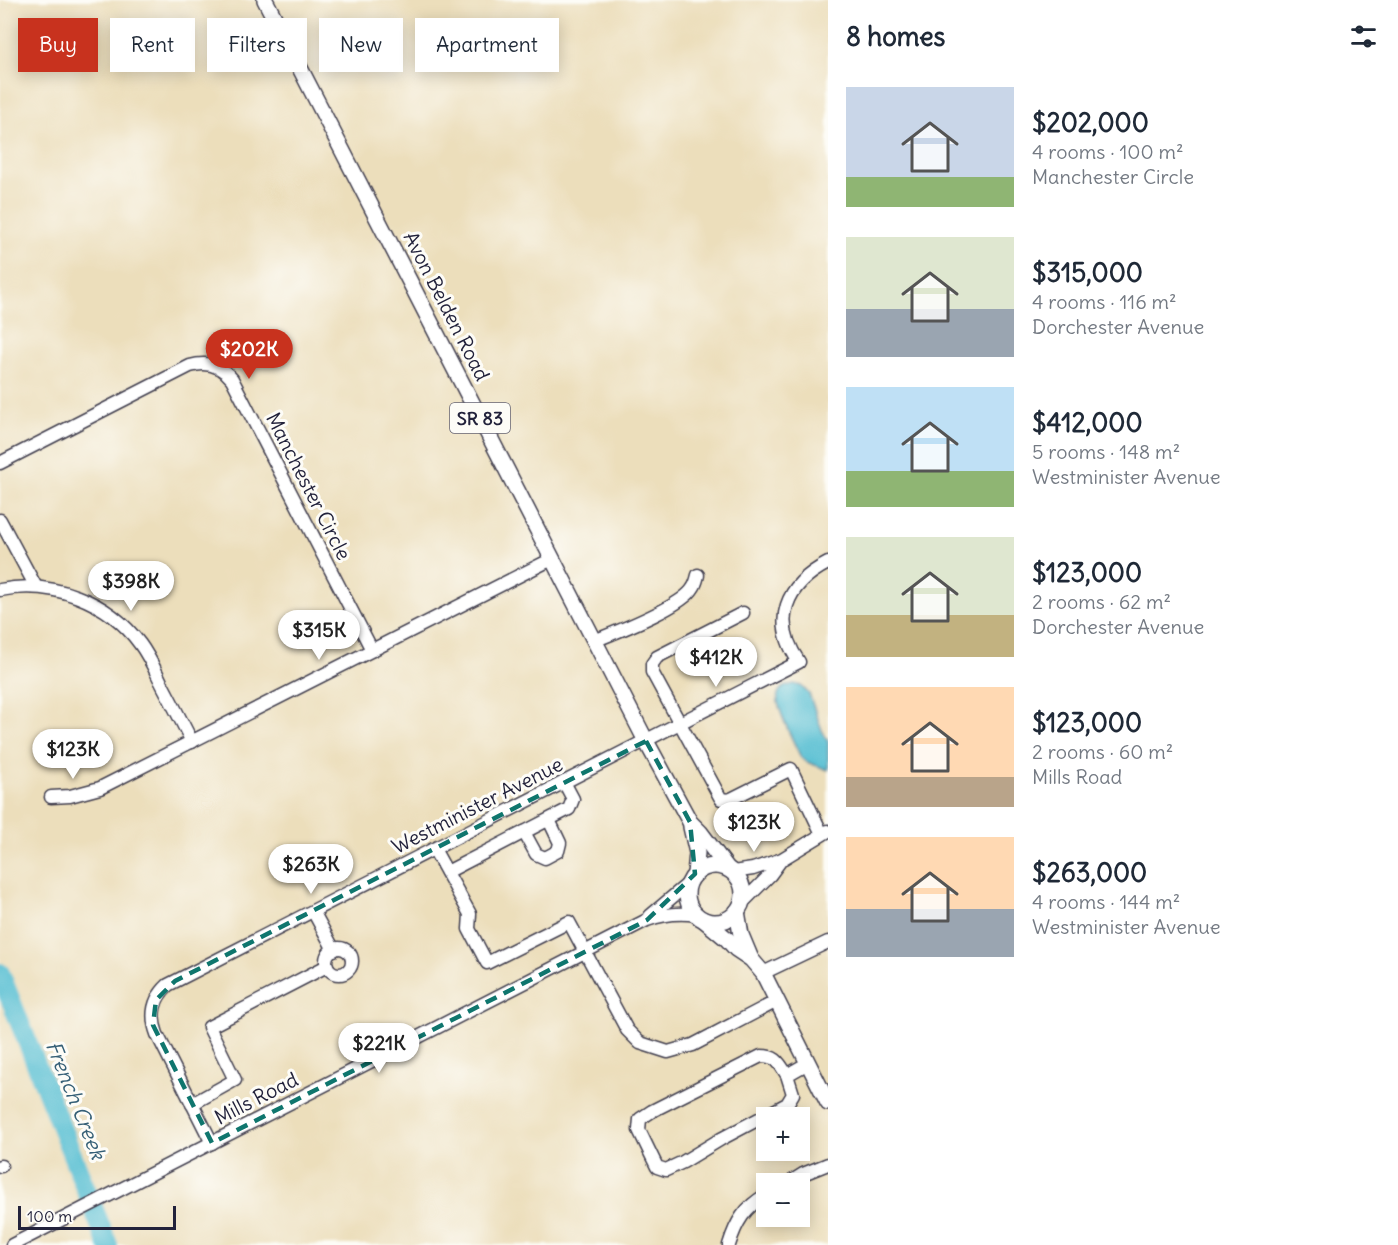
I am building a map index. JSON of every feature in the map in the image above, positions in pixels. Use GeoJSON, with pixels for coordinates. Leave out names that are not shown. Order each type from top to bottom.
{"type":"FeatureCollection","features":[{"type":"Feature","properties":{"kind":"main road","name":"Avon Belden Road"},"geometry":{"type":"LineString","coordinates":[[265,0],[646,741],[690,822],[730,870]]}},
{"type":"Feature","properties":{"kind":"main road","name":"Avon Belden Road"},"geometry":{"type":"LineString","coordinates":[[690,822],[697,852],[692,878]]}},
{"type":"Feature","properties":{"kind":"main road"},"geometry":{"type":"LineString","coordinates":[[751,959],[741,935],[740,907],[743,895],[738,878],[730,870],[717,866],[702,869],[692,878],[687,890],[690,908],[728,939],[736,949],[751,959],[763,973],[828,1103]]}},
{"type":"Feature","properties":{"kind":"main road"},"geometry":{"type":"LineString","coordinates":[[700,917],[713,922],[722,921],[731,917],[740,907]]}},
{"type":"Feature","properties":{"kind":"street","name":"Manchester Circle"},"geometry":{"type":"LineString","coordinates":[[0,463],[190,366],[208,363],[219,367],[232,379],[372,650]]}},
{"type":"Feature","properties":{"kind":"street"},"geometry":{"type":"LineString","coordinates":[[0,520],[36,587]]}},
{"type":"Feature","properties":{"kind":"street"},"geometry":{"type":"LineString","coordinates":[[51,797],[70,796],[100,788],[552,559]]}},
{"type":"Feature","properties":{"kind":"street","name":"Westminister Avenue"},"geometry":{"type":"LineString","coordinates":[[212,1143],[156,1034],[153,1016],[156,1000],[162,991],[174,981],[800,662],[788,641],[785,622],[787,608],[793,592],[803,579],[812,571],[828,563]]}},
{"type":"Feature","properties":{"kind":"street"},"geometry":{"type":"LineString","coordinates":[[594,641],[644,620],[686,596],[693,588],[698,575]]}},
{"type":"Feature","properties":{"kind":"street"},"geometry":{"type":"LineString","coordinates":[[0,590],[36,587],[65,592],[86,599],[113,616],[145,652],[192,742]]}},
{"type":"Feature","properties":{"kind":"street"},"geometry":{"type":"LineString","coordinates":[[730,870],[753,870],[782,860],[825,832],[791,769],[729,800],[721,799],[652,672],[652,664],[657,657],[743,613]]}},
{"type":"Feature","properties":{"kind":"street"},"geometry":{"type":"LineString","coordinates":[[447,872],[569,809],[573,799],[564,782]]}},
{"type":"Feature","properties":{"kind":"street"},"geometry":{"type":"LineString","coordinates":[[524,832],[536,854],[544,858],[558,851],[560,843],[549,820]]}},
{"type":"Feature","properties":{"kind":"street"},"geometry":{"type":"LineString","coordinates":[[434,849],[471,915],[469,929],[487,963],[569,922],[627,1030],[640,1043],[668,1052],[693,1045],[777,1001]]}},
{"type":"Feature","properties":{"kind":"street"},"geometry":{"type":"LineString","coordinates":[[740,907],[782,860]]}},
{"type":"Feature","properties":{"kind":"street","name":"Mills Road"},"geometry":{"type":"LineString","coordinates":[[647,920],[692,878]]}},
{"type":"Feature","properties":{"kind":"street"},"geometry":{"type":"LineString","coordinates":[[313,911],[334,950]]}},
{"type":"Feature","properties":{"kind":"street","name":"Mills Road"},"geometry":{"type":"LineString","coordinates":[[12,1245],[647,920],[667,914],[685,913],[700,917]]}},
{"type":"Feature","properties":{"kind":"street"},"geometry":{"type":"LineString","coordinates":[[763,973],[828,942]]}},
{"type":"Feature","properties":{"kind":"street"},"geometry":{"type":"LineString","coordinates":[[341,949],[351,956],[351,964],[347,972],[339,974],[331,971],[327,966],[328,956],[334,950],[341,949]]}},
{"type":"Feature","properties":{"kind":"street"},"geometry":{"type":"LineString","coordinates":[[192,1104],[236,1080],[209,1027],[327,966]]}},
{"type":"Feature","properties":{"kind":"street"},"geometry":{"type":"LineString","coordinates":[[760,1056],[769,1056],[777,1060],[787,1075],[793,1094],[788,1104],[683,1162],[666,1170],[657,1167],[639,1130],[640,1119],[760,1056]]}},
{"type":"Feature","properties":{"kind":"street"},"geometry":{"type":"LineString","coordinates":[[787,1075],[808,1063]]}},
{"type":"Feature","properties":{"kind":"street"},"geometry":{"type":"LineString","coordinates":[[806,1173],[828,1164]]}},
{"type":"Feature","properties":{"kind":"street"},"geometry":{"type":"LineString","coordinates":[[729,1245],[735,1227],[756,1201]]}},
{"type":"Feature","properties":{"kind":"highlighted area"},"geometry":{"type":"Polygon","coordinates":[[[646,741],[690,822],[695,874],[647,920],[212,1143],[153,1025],[156,1000],[175,981],[646,741]]]}},
{"type":"Feature","properties":{"kind":"water"},"geometry":{"type":"Polygon","coordinates":[[[794,684],[801,686],[809,694],[828,742],[828,770],[801,758],[782,716],[778,694],[782,688],[794,684]]]}},
{"type":"Feature","properties":{"kind":"waterway","name":"French Creek"},"geometry":{"type":"LineString","coordinates":[[0,973],[108,1245]]}}]}
